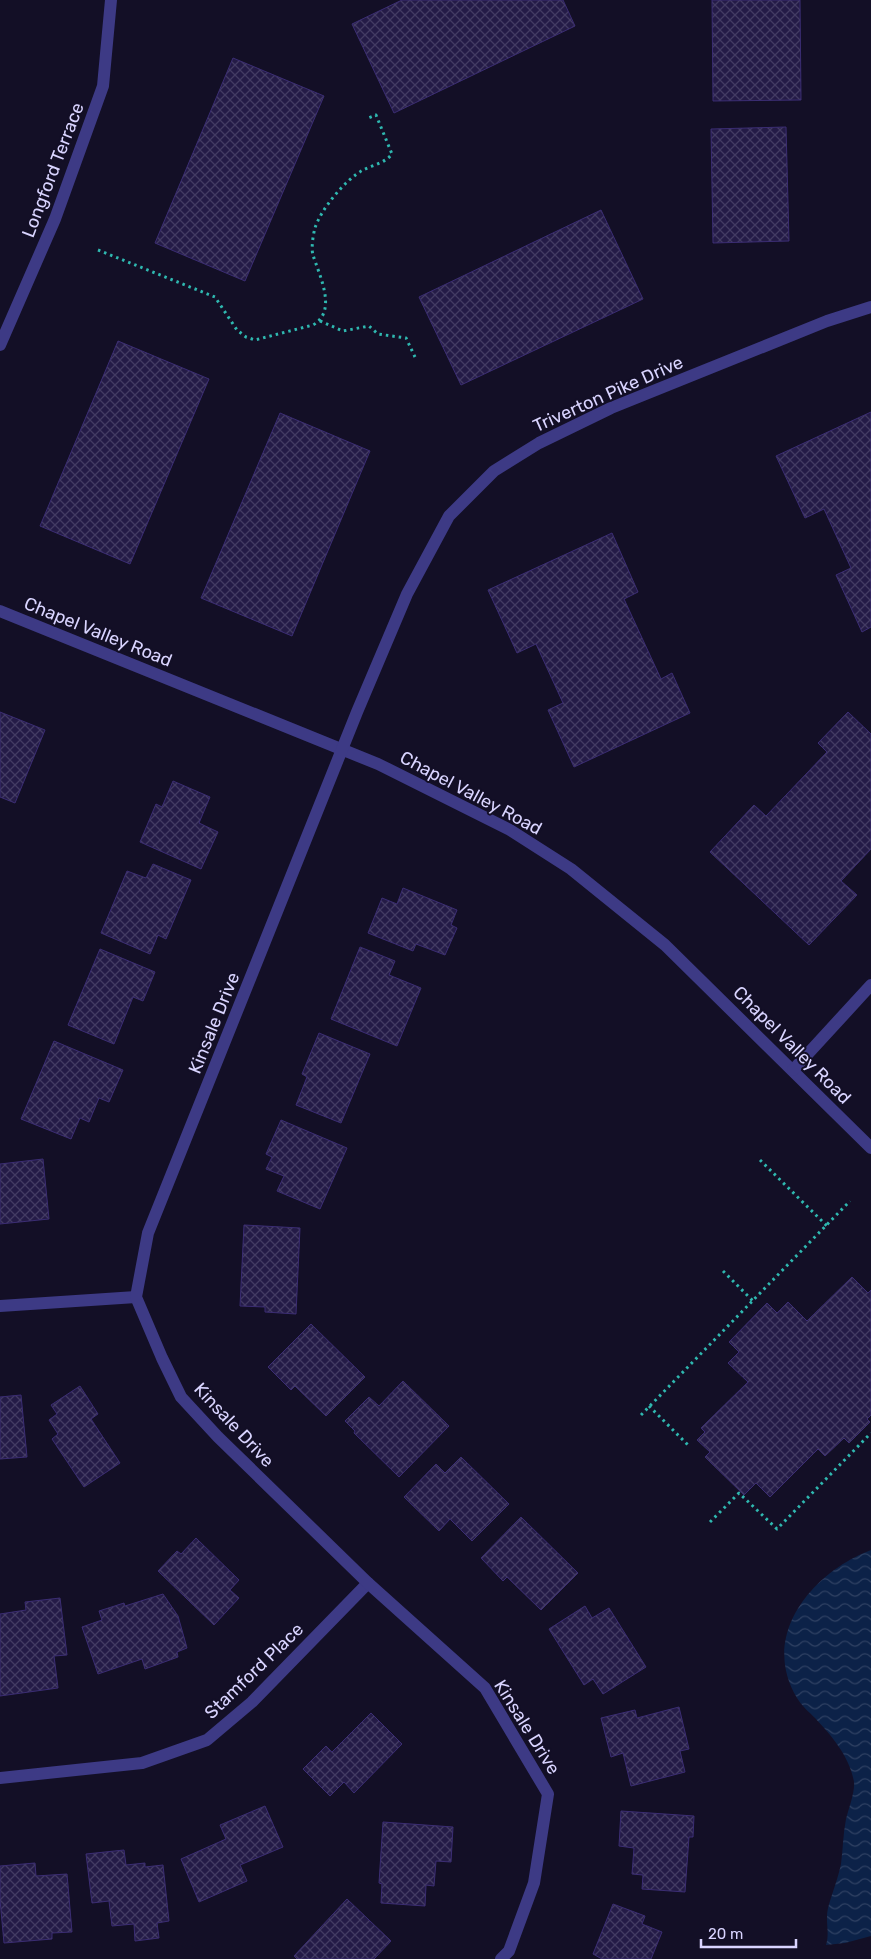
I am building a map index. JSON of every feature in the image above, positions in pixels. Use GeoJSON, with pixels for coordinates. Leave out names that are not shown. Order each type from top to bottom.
{"type":"FeatureCollection","features":[{"type":"Feature","properties":{"kind":"street","name":"Longford Terrace"},"geometry":{"type":"LineString","coordinates":[[0,345],[56,219],[103,86],[111,0]]}},
{"type":"Feature","properties":{"kind":"street","name":"Triverton Pike Drive"},"geometry":{"type":"LineString","coordinates":[[342,749],[407,594],[449,516],[494,471],[539,444],[612,408],[827,322],[871,307]]}},
{"type":"Feature","properties":{"kind":"street","name":"Chapel Valley Road"},"geometry":{"type":"LineString","coordinates":[[0,611],[378,764],[510,830],[571,869],[665,946],[871,1148]]}},
{"type":"Feature","properties":{"kind":"street","name":"Kinsale Drive"},"geometry":{"type":"LineString","coordinates":[[342,749],[148,1233],[136,1297],[162,1358],[181,1396],[218,1437],[368,1583],[485,1688],[548,1794],[534,1883],[509,1950],[501,1959]]}},
{"type":"Feature","properties":{"kind":"street"},"geometry":{"type":"LineString","coordinates":[[793,1070],[871,985]]}},
{"type":"Feature","properties":{"kind":"street"},"geometry":{"type":"LineString","coordinates":[[0,1306],[136,1297]]}},
{"type":"Feature","properties":{"kind":"street","name":"Stamford Place"},"geometry":{"type":"LineString","coordinates":[[0,1778],[142,1764],[207,1740],[252,1702],[368,1583]]}},
{"type":"Feature","properties":{"kind":"path"},"geometry":{"type":"LineString","coordinates":[[98,250],[215,297],[237,330],[246,337],[255,340],[313,325],[320,321],[325,310],[324,285],[312,253],[315,228],[329,203],[344,184],[360,172],[387,160],[392,154],[376,115],[366,119]]}},
{"type":"Feature","properties":{"kind":"path"},"geometry":{"type":"LineString","coordinates":[[320,321],[343,331],[368,326],[378,334],[406,338],[415,356]]}},
{"type":"Feature","properties":{"kind":"path"},"geometry":{"type":"LineString","coordinates":[[760,1160],[827,1226]]}},
{"type":"Feature","properties":{"kind":"path"},"geometry":{"type":"LineString","coordinates":[[641,1415],[850,1201]]}},
{"type":"Feature","properties":{"kind":"path"},"geometry":{"type":"LineString","coordinates":[[723,1271],[753,1300]]}},
{"type":"Feature","properties":{"kind":"path"},"geometry":{"type":"LineString","coordinates":[[649,1406],[690,1447]]}},
{"type":"Feature","properties":{"kind":"path"},"geometry":{"type":"LineString","coordinates":[[710,1522],[739,1493],[777,1529],[871,1433]]}},
{"type":"Feature","properties":{"kind":"water"},"geometry":{"type":"Polygon","coordinates":[[[871,1550],[871,1936],[845,1943],[826,1945],[828,1936],[828,1908],[841,1864],[845,1825],[853,1795],[854,1782],[852,1773],[839,1747],[797,1698],[787,1674],[784,1651],[788,1629],[798,1609],[812,1590],[850,1560],[871,1550]]]}},
{"type":"Feature","properties":{"kind":"building"},"geometry":{"type":"Polygon","coordinates":[[[402,0],[563,0],[575,26],[394,113],[352,24],[402,0]]]}},
{"type":"Feature","properties":{"kind":"building"},"geometry":{"type":"Polygon","coordinates":[[[712,0],[800,0],[801,100],[713,101],[712,0]]]}},
{"type":"Feature","properties":{"kind":"building"},"geometry":{"type":"Polygon","coordinates":[[[233,58],[324,96],[245,281],[155,243],[233,58]]]}},
{"type":"Feature","properties":{"kind":"building"},"geometry":{"type":"Polygon","coordinates":[[[786,127],[789,241],[713,243],[711,129],[786,127]]]}},
{"type":"Feature","properties":{"kind":"building"},"geometry":{"type":"Polygon","coordinates":[[[601,210],[643,299],[461,385],[419,297],[601,210]]]}},
{"type":"Feature","properties":{"kind":"building"},"geometry":{"type":"Polygon","coordinates":[[[118,341],[209,379],[130,564],[40,526],[118,341]]]}},
{"type":"Feature","properties":{"kind":"building"},"geometry":{"type":"Polygon","coordinates":[[[871,412],[871,627],[862,632],[836,575],[851,568],[824,509],[805,518],[776,456],[871,412]]]}},
{"type":"Feature","properties":{"kind":"building"},"geometry":{"type":"Polygon","coordinates":[[[280,413],[370,451],[292,636],[201,598],[280,413]]]}},
{"type":"Feature","properties":{"kind":"building"},"geometry":{"type":"Polygon","coordinates":[[[612,533],[638,592],[624,599],[661,679],[672,673],[690,713],[574,767],[548,710],[563,703],[536,644],[517,653],[488,590],[612,533]]]}},
{"type":"Feature","properties":{"kind":"building"},"geometry":{"type":"Polygon","coordinates":[[[0,712],[45,730],[15,803],[0,797],[0,712]]]}},
{"type":"Feature","properties":{"kind":"building"},"geometry":{"type":"Polygon","coordinates":[[[848,712],[871,734],[871,849],[841,881],[857,895],[809,945],[710,852],[754,805],[766,816],[827,752],[818,743],[848,712]]]}},
{"type":"Feature","properties":{"kind":"building"},"geometry":{"type":"Polygon","coordinates":[[[173,781],[210,797],[199,823],[218,832],[201,869],[140,842],[156,804],[162,807],[173,781]]]}},
{"type":"Feature","properties":{"kind":"building"},"geometry":{"type":"Polygon","coordinates":[[[153,864],[191,880],[166,939],[158,935],[150,954],[101,933],[127,871],[146,878],[153,864]]]}},
{"type":"Feature","properties":{"kind":"building"},"geometry":{"type":"Polygon","coordinates":[[[403,888],[457,910],[451,925],[457,928],[445,955],[416,944],[413,951],[368,933],[382,898],[397,904],[403,888]]]}},
{"type":"Feature","properties":{"kind":"building"},"geometry":{"type":"Polygon","coordinates":[[[360,947],[395,961],[389,975],[421,988],[397,1046],[331,1019],[360,947]]]}},
{"type":"Feature","properties":{"kind":"building"},"geometry":{"type":"Polygon","coordinates":[[[100,949],[155,972],[143,1001],[133,997],[114,1044],[68,1025],[100,949]]]}},
{"type":"Feature","properties":{"kind":"building"},"geometry":{"type":"Polygon","coordinates":[[[319,1033],[370,1054],[341,1123],[296,1105],[307,1077],[302,1074],[319,1033]]]}},
{"type":"Feature","properties":{"kind":"building"},"geometry":{"type":"Polygon","coordinates":[[[54,1041],[123,1070],[109,1102],[99,1098],[89,1122],[80,1118],[71,1139],[21,1119],[54,1041]]]}},
{"type":"Feature","properties":{"kind":"building"},"geometry":{"type":"Polygon","coordinates":[[[281,1120],[347,1148],[320,1209],[277,1191],[284,1176],[266,1169],[272,1157],[266,1154],[281,1120]]]}},
{"type":"Feature","properties":{"kind":"building"},"geometry":{"type":"Polygon","coordinates":[[[43,1159],[49,1219],[0,1224],[0,1164],[43,1159]]]}},
{"type":"Feature","properties":{"kind":"building"},"geometry":{"type":"Polygon","coordinates":[[[244,1225],[300,1228],[296,1314],[265,1312],[265,1307],[240,1306],[244,1225]]]}},
{"type":"Feature","properties":{"kind":"building"},"geometry":{"type":"Polygon","coordinates":[[[852,1277],[868,1293],[871,1290],[871,1415],[867,1419],[870,1422],[849,1443],[844,1438],[825,1456],[818,1449],[770,1497],[756,1483],[744,1495],[705,1457],[710,1452],[697,1440],[705,1432],[701,1428],[748,1382],[728,1363],[739,1352],[729,1342],[767,1303],[777,1313],[788,1302],[807,1321],[852,1277]]]}},
{"type":"Feature","properties":{"kind":"building"},"geometry":{"type":"Polygon","coordinates":[[[311,1324],[365,1377],[326,1416],[295,1386],[291,1390],[268,1367],[311,1324]]]}},
{"type":"Feature","properties":{"kind":"building"},"geometry":{"type":"Polygon","coordinates":[[[403,1381],[449,1426],[399,1477],[354,1433],[355,1431],[345,1421],[369,1397],[379,1406],[403,1381]]]}},
{"type":"Feature","properties":{"kind":"building"},"geometry":{"type":"Polygon","coordinates":[[[80,1386],[98,1414],[91,1419],[120,1463],[84,1487],[52,1439],[58,1434],[49,1420],[57,1414],[51,1405],[80,1386]]]}},
{"type":"Feature","properties":{"kind":"building"},"geometry":{"type":"Polygon","coordinates":[[[21,1395],[27,1457],[0,1459],[0,1397],[21,1395]]]}},
{"type":"Feature","properties":{"kind":"building"},"geometry":{"type":"Polygon","coordinates":[[[461,1457],[509,1504],[472,1541],[450,1519],[439,1531],[404,1497],[436,1464],[445,1473],[461,1457]]]}},
{"type":"Feature","properties":{"kind":"building"},"geometry":{"type":"Polygon","coordinates":[[[521,1517],[578,1573],[541,1610],[507,1577],[503,1581],[481,1558],[521,1517]]]}},
{"type":"Feature","properties":{"kind":"building"},"geometry":{"type":"Polygon","coordinates":[[[196,1538],[239,1580],[230,1590],[239,1598],[214,1625],[158,1571],[177,1551],[181,1554],[196,1538]]]}},
{"type":"Feature","properties":{"kind":"building"},"geometry":{"type":"Polygon","coordinates":[[[163,1594],[178,1616],[187,1648],[177,1652],[178,1657],[145,1669],[142,1659],[98,1674],[82,1627],[102,1620],[99,1611],[124,1603],[125,1606],[163,1594]]]}},
{"type":"Feature","properties":{"kind":"building"},"geometry":{"type":"Polygon","coordinates":[[[60,1598],[67,1655],[54,1656],[58,1688],[0,1696],[0,1614],[26,1610],[25,1602],[60,1598]]]}},
{"type":"Feature","properties":{"kind":"building"},"geometry":{"type":"Polygon","coordinates":[[[585,1606],[592,1618],[609,1608],[646,1667],[603,1694],[593,1679],[584,1685],[549,1629],[585,1606]]]}},
{"type":"Feature","properties":{"kind":"building"},"geometry":{"type":"Polygon","coordinates":[[[679,1707],[689,1749],[680,1751],[685,1772],[631,1786],[623,1753],[611,1757],[601,1718],[635,1710],[637,1718],[679,1707]]]}},
{"type":"Feature","properties":{"kind":"building"},"geometry":{"type":"Polygon","coordinates":[[[371,1713],[402,1744],[354,1793],[344,1782],[330,1796],[303,1769],[326,1746],[332,1752],[371,1713]]]}},
{"type":"Feature","properties":{"kind":"building"},"geometry":{"type":"Polygon","coordinates":[[[265,1806],[283,1847],[240,1865],[247,1881],[199,1902],[181,1859],[226,1839],[220,1825],[265,1806]]]}},
{"type":"Feature","properties":{"kind":"building"},"geometry":{"type":"Polygon","coordinates":[[[621,1811],[694,1816],[693,1837],[689,1837],[685,1892],[642,1889],[643,1875],[632,1874],[634,1848],[619,1846],[621,1811]]]}},
{"type":"Feature","properties":{"kind":"building"},"geometry":{"type":"Polygon","coordinates":[[[383,1822],[453,1827],[451,1862],[436,1861],[434,1886],[426,1885],[425,1906],[381,1903],[382,1884],[379,1883],[383,1822]]]}},
{"type":"Feature","properties":{"kind":"building"},"geometry":{"type":"Polygon","coordinates":[[[124,1850],[126,1865],[145,1863],[145,1867],[163,1865],[169,1921],[157,1923],[159,1938],[135,1941],[134,1924],[112,1926],[109,1901],[92,1903],[86,1854],[124,1850]]]}},
{"type":"Feature","properties":{"kind":"building"},"geometry":{"type":"Polygon","coordinates":[[[35,1863],[36,1876],[67,1874],[72,1932],[52,1933],[52,1939],[4,1943],[0,1900],[0,1866],[35,1863]]]}},
{"type":"Feature","properties":{"kind":"building"},"geometry":{"type":"Polygon","coordinates":[[[347,1899],[391,1941],[374,1959],[297,1959],[294,1956],[347,1899]]]}},
{"type":"Feature","properties":{"kind":"building"},"geometry":{"type":"Polygon","coordinates":[[[613,1904],[645,1916],[642,1924],[662,1932],[651,1959],[602,1959],[593,1954],[613,1904]]]}}]}
